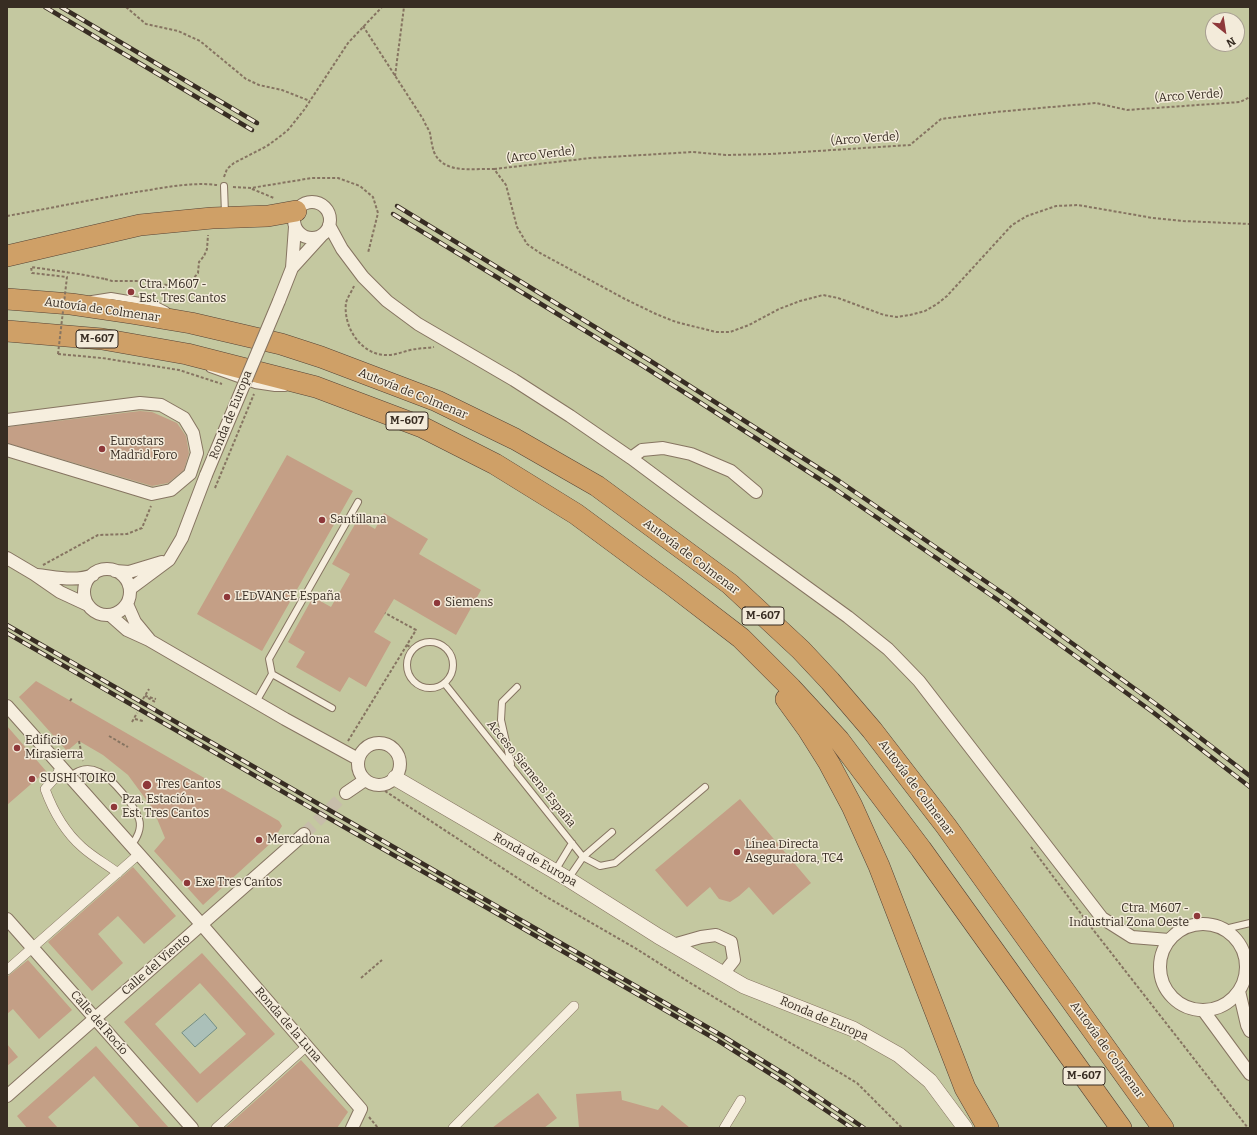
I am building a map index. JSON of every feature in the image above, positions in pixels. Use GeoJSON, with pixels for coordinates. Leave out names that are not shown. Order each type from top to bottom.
{"type":"FeatureCollection","features":[{"type":"Feature","properties":{"kind":"highway"},"geometry":{"type":"LineString","coordinates":[[7,256],[140,224],[218,217],[268,216],[295,219]]}},
{"type":"Feature","properties":{"kind":"highway","name":"Autovía de Colmenar"},"geometry":{"type":"LineString","coordinates":[[7,299],[71,304],[191,323],[280,344],[321,357],[437,401],[515,438],[597,486],[730,584],[801,650],[830,681],[872,730],[950,832],[1163,1128]]}},
{"type":"Feature","properties":{"kind":"highway","name":"M-607"},"geometry":{"type":"LineString","coordinates":[[7,331],[102,340],[187,354],[316,387],[422,427],[495,464],[576,514],[741,638],[791,688],[839,740],[921,849],[1121,1128]]}},
{"type":"Feature","properties":{"kind":"highway"},"geometry":{"type":"LineString","coordinates":[[699,605],[782,694],[807,728],[829,763],[852,806],[879,866],[965,1088],[988,1128]]}},
{"type":"Feature","properties":{"kind":"street"},"geometry":{"type":"LineString","coordinates":[[304,203],[318,203],[324,206],[330,218],[326,230],[316,238],[310,238],[298,233],[295,219],[304,203]]}},
{"type":"Feature","properties":{"kind":"street","name":"Ronda de Europa"},"geometry":{"type":"LineString","coordinates":[[130,589],[169,560],[182,538],[292,268],[295,219]]}},
{"type":"Feature","properties":{"kind":"street"},"geometry":{"type":"LineString","coordinates":[[326,230],[362,277],[387,301],[418,324],[514,380],[631,458],[888,648],[919,681],[1102,918],[1132,937],[1169,940]]}},
{"type":"Feature","properties":{"kind":"street","name":"Ronda de Europa"},"geometry":{"type":"LineString","coordinates":[[292,268],[326,230]]}},
{"type":"Feature","properties":{"kind":"street"},"geometry":{"type":"LineString","coordinates":[[7,420],[140,403],[161,405],[184,418],[193,432],[197,453],[190,474],[171,490],[152,494],[7,450]]}},
{"type":"Feature","properties":{"kind":"street"},"geometry":{"type":"LineString","coordinates":[[631,458],[642,450],[663,448],[690,454],[731,471],[756,492]]}},
{"type":"Feature","properties":{"kind":"street"},"geometry":{"type":"LineString","coordinates":[[7,558],[60,592],[88,605],[97,613],[110,615],[127,630],[149,640],[358,759]]}},
{"type":"Feature","properties":{"kind":"street"},"geometry":{"type":"LineString","coordinates":[[34,574],[66,579],[83,579],[100,571],[108,570],[130,572],[169,560]]}},
{"type":"Feature","properties":{"kind":"street"},"geometry":{"type":"LineString","coordinates":[[110,615],[122,609],[127,604],[130,597],[130,589],[125,578],[115,571]]}},
{"type":"Feature","properties":{"kind":"street"},"geometry":{"type":"LineString","coordinates":[[88,605],[84,592],[88,580],[93,574]]}},
{"type":"Feature","properties":{"kind":"street"},"geometry":{"type":"LineString","coordinates":[[127,604],[136,622],[149,640]]}},
{"type":"Feature","properties":{"kind":"street","name":"Ronda de la Luna"},"geometry":{"type":"LineString","coordinates":[[7,706],[71,776],[202,925],[361,1109],[352,1128]]}},
{"type":"Feature","properties":{"kind":"street"},"geometry":{"type":"LineString","coordinates":[[372,743],[386,743],[392,747],[400,758],[399,772],[395,778],[384,784],[371,783],[365,780],[359,771],[358,759],[361,752],[372,743]]}},
{"type":"Feature","properties":{"kind":"street"},"geometry":{"type":"LineString","coordinates":[[61,766],[55,778],[45,789],[50,803],[64,827],[82,847],[118,873]]}},
{"type":"Feature","properties":{"kind":"street","name":"Ronda de Europa"},"geometry":{"type":"LineString","coordinates":[[395,778],[555,871],[673,945],[744,986],[853,1029],[899,1055],[930,1082],[966,1128]]}},
{"type":"Feature","properties":{"kind":"street"},"geometry":{"type":"LineString","coordinates":[[346,793],[365,780]]}},
{"type":"Feature","properties":{"kind":"street","name":"Calle del Viento"},"geometry":{"type":"LineString","coordinates":[[7,1096],[304,834]]}},
{"type":"Feature","properties":{"kind":"street"},"geometry":{"type":"LineString","coordinates":[[7,970],[139,854]]}},
{"type":"Feature","properties":{"kind":"street","name":"Calle del Rocío"},"geometry":{"type":"LineString","coordinates":[[7,919],[192,1128]]}},
{"type":"Feature","properties":{"kind":"street"},"geometry":{"type":"LineString","coordinates":[[1195,924],[1210,924],[1225,929],[1237,939],[1244,952],[1248,965],[1245,980],[1239,991],[1230,1001],[1217,1008],[1203,1010],[1184,1006],[1169,994],[1160,977],[1160,957],[1169,940],[1180,929],[1195,924]]}},
{"type":"Feature","properties":{"kind":"street"},"geometry":{"type":"LineString","coordinates":[[673,945],[701,937],[716,935],[731,942],[734,960],[723,974]]}},
{"type":"Feature","properties":{"kind":"street"},"geometry":{"type":"LineString","coordinates":[[694,957],[701,937]]}},
{"type":"Feature","properties":{"kind":"street"},"geometry":{"type":"LineString","coordinates":[[1239,991],[1247,1025],[1250,1031]]}},
{"type":"Feature","properties":{"kind":"street"},"geometry":{"type":"LineString","coordinates":[[453,1128],[574,1006]]}},
{"type":"Feature","properties":{"kind":"street"},"geometry":{"type":"LineString","coordinates":[[1203,1010],[1250,1074]]}},
{"type":"Feature","properties":{"kind":"street"},"geometry":{"type":"LineString","coordinates":[[216,1128],[307,1046]]}},
{"type":"Feature","properties":{"kind":"street"},"geometry":{"type":"LineString","coordinates":[[724,1128],[741,1100]]}},
{"type":"Feature","properties":{"kind":"lane"},"geometry":{"type":"LineString","coordinates":[[218,217],[224,186]]}},
{"type":"Feature","properties":{"kind":"lane"},"geometry":{"type":"LineString","coordinates":[[187,354],[214,371],[255,385],[288,388]]}},
{"type":"Feature","properties":{"kind":"lane"},"geometry":{"type":"LineString","coordinates":[[295,388],[316,387]]}},
{"type":"Feature","properties":{"kind":"lane"},"geometry":{"type":"LineString","coordinates":[[256,702],[272,674],[269,659],[358,502]]}},
{"type":"Feature","properties":{"kind":"lane"},"geometry":{"type":"LineString","coordinates":[[432,642],[441,644],[449,650],[454,659],[454,671],[445,684],[437,688],[426,689],[416,684],[409,676],[406,665],[408,656],[413,648],[423,643],[432,642]]}},
{"type":"Feature","properties":{"kind":"lane"},"geometry":{"type":"LineString","coordinates":[[272,674],[332,708]]}},
{"type":"Feature","properties":{"kind":"lane","name":"Acceso Siemens España"},"geometry":{"type":"LineString","coordinates":[[445,684],[583,857]]}},
{"type":"Feature","properties":{"kind":"lane"},"geometry":{"type":"LineString","coordinates":[[511,767],[501,720],[502,702],[517,687]]}},
{"type":"Feature","properties":{"kind":"lane"},"geometry":{"type":"LineString","coordinates":[[71,776],[77,771],[93,770],[100,772],[124,795],[134,809],[140,824],[135,840],[131,845]]}},
{"type":"Feature","properties":{"kind":"lane"},"geometry":{"type":"LineString","coordinates":[[583,857],[600,866],[615,863],[705,787]]}},
{"type":"Feature","properties":{"kind":"lane"},"geometry":{"type":"LineString","coordinates":[[568,879],[583,857],[612,832]]}},
{"type":"Feature","properties":{"kind":"lane"},"geometry":{"type":"LineString","coordinates":[[555,871],[572,843]]}},
{"type":"Feature","properties":{"kind":"lane"},"geometry":{"type":"LineString","coordinates":[[1225,929],[1250,923]]}},
{"type":"Feature","properties":{"kind":"path"},"geometry":{"type":"LineString","coordinates":[[126,7],[146,24],[178,31],[200,41],[238,72],[253,82],[282,90],[310,101]]}},
{"type":"Feature","properties":{"kind":"path"},"geometry":{"type":"LineString","coordinates":[[224,186],[224,177],[227,169],[234,163],[267,146],[288,130],[310,101],[348,43],[382,7]]}},
{"type":"Feature","properties":{"kind":"path"},"geometry":{"type":"LineString","coordinates":[[395,77],[404,7]]}},
{"type":"Feature","properties":{"kind":"path","name":"(Arco Verde)"},"geometry":{"type":"LineString","coordinates":[[363,26],[423,119],[438,159],[452,168],[494,169],[591,158],[693,152],[726,156],[910,145],[941,119],[996,112],[1096,103],[1127,110],[1240,102],[1250,97]]}},
{"type":"Feature","properties":{"kind":"path"},"geometry":{"type":"LineString","coordinates":[[494,169],[506,185],[517,228],[528,244],[540,253],[649,311],[676,322],[716,332],[730,332],[749,325],[779,309],[813,296],[823,295],[838,298],[884,315],[897,317],[925,311],[947,296],[1012,225],[1027,216],[1056,206],[1078,205],[1153,218],[1183,221],[1250,224]]}},
{"type":"Feature","properties":{"kind":"path"},"geometry":{"type":"LineString","coordinates":[[7,216],[115,195],[186,184],[200,183],[251,188],[312,178],[338,178],[360,186],[373,197],[378,213],[368,253]]}},
{"type":"Feature","properties":{"kind":"path"},"geometry":{"type":"LineString","coordinates":[[218,217],[208,232],[207,249],[199,262],[196,276],[190,280],[187,286],[183,288],[145,281],[112,281],[80,274],[31,268],[32,273],[67,277],[58,354],[102,358],[178,370],[225,384]]}},
{"type":"Feature","properties":{"kind":"path"},"geometry":{"type":"LineString","coordinates":[[213,492],[254,394],[248,392]]}},
{"type":"Feature","properties":{"kind":"path"},"geometry":{"type":"LineString","coordinates":[[34,574],[45,562],[98,535],[127,534],[142,528],[156,493]]}},
{"type":"Feature","properties":{"kind":"path"},"geometry":{"type":"LineString","coordinates":[[333,745],[339,736],[349,741],[416,630],[386,613]]}},
{"type":"Feature","properties":{"kind":"path"},"geometry":{"type":"LineString","coordinates":[[407,645],[413,648]]}},
{"type":"Feature","properties":{"kind":"path"},"geometry":{"type":"LineString","coordinates":[[143,699],[149,689]]}},
{"type":"Feature","properties":{"kind":"path"},"geometry":{"type":"LineString","coordinates":[[145,696],[156,699]]}},
{"type":"Feature","properties":{"kind":"path"},"geometry":{"type":"LineString","coordinates":[[145,696],[155,702]]}},
{"type":"Feature","properties":{"kind":"path"},"geometry":{"type":"LineString","coordinates":[[132,722],[137,713]]}},
{"type":"Feature","properties":{"kind":"path"},"geometry":{"type":"LineString","coordinates":[[134,719],[143,722]]}},
{"type":"Feature","properties":{"kind":"path"},"geometry":{"type":"LineString","coordinates":[[108,736],[128,747]]}},
{"type":"Feature","properties":{"kind":"path"},"geometry":{"type":"LineString","coordinates":[[79,741],[85,770]]}},
{"type":"Feature","properties":{"kind":"path"},"geometry":{"type":"LineString","coordinates":[[385,792],[545,896],[635,948],[857,1083],[902,1128]]}},
{"type":"Feature","properties":{"kind":"path"},"geometry":{"type":"LineString","coordinates":[[361,978],[382,960]]}},
{"type":"Feature","properties":{"kind":"green space"},"geometry":{"type":"Polygon","coordinates":[[[7,7],[1250,7],[1250,1128],[7,1128],[7,7]]]}},
{"type":"Feature","properties":{"kind":"water"},"geometry":{"type":"Polygon","coordinates":[[[205,1014],[217,1028],[195,1047],[182,1033],[205,1014]]]}},
{"type":"Feature","properties":{"kind":"building","name":"Eurostars Madrid Foro"},"geometry":{"type":"Polygon","coordinates":[[[140,411],[152,412],[177,423],[186,436],[189,453],[184,470],[168,483],[152,486],[7,443],[7,427],[140,411]]]}},
{"type":"Feature","properties":{"kind":"building"},"geometry":{"type":"Polygon","coordinates":[[[287,455],[353,491],[262,651],[197,614],[287,455]]]}},
{"type":"Feature","properties":{"kind":"building","name":"Siemens"},"geometry":{"type":"Polygon","coordinates":[[[384,513],[428,539],[419,554],[481,590],[456,635],[394,599],[374,632],[391,642],[366,687],[349,677],[340,692],[296,667],[305,652],[288,642],[313,597],[331,607],[350,574],[332,564],[358,519],[375,529],[384,513]]]}},
{"type":"Feature","properties":{"kind":"building"},"geometry":{"type":"Polygon","coordinates":[[[36,681],[279,821],[282,826],[272,842],[203,905],[154,851],[165,838],[153,809],[128,775],[103,755],[79,741],[67,751],[19,697],[36,681]]]}},
{"type":"Feature","properties":{"kind":"building","name":"Edificio Mirasierra"},"geometry":{"type":"Polygon","coordinates":[[[7,726],[46,771],[7,805],[7,726]]]}},
{"type":"Feature","properties":{"kind":"building","name":"Línea Directa Aseguradora, TC4"},"geometry":{"type":"Polygon","coordinates":[[[740,799],[811,883],[773,915],[749,887],[730,902],[719,899],[710,887],[687,907],[655,870],[740,799]]]}},
{"type":"Feature","properties":{"kind":"building"},"geometry":{"type":"Polygon","coordinates":[[[133,867],[176,916],[144,944],[118,916],[98,934],[123,963],[92,991],[48,942],[133,867]]]}},
{"type":"Feature","properties":{"kind":"building"},"geometry":{"type":"Polygon","coordinates":[[[202,953],[275,1034],[197,1103],[124,1022],[202,953]],[[200,983],[155,1024],[200,1074],[246,1034],[200,983]]]}},
{"type":"Feature","properties":{"kind":"building"},"geometry":{"type":"Polygon","coordinates":[[[28,960],[72,1010],[39,1039],[13,1009],[7,1014],[7,977],[28,960]]]}},
{"type":"Feature","properties":{"kind":"building"},"geometry":{"type":"Polygon","coordinates":[[[7,1044],[18,1057],[7,1066],[7,1044]]]}},
{"type":"Feature","properties":{"kind":"building"},"geometry":{"type":"Polygon","coordinates":[[[96,1046],[169,1128],[140,1128],[94,1076],[48,1117],[58,1128],[27,1128],[17,1116],[96,1046]]]}},
{"type":"Feature","properties":{"kind":"building"},"geometry":{"type":"Polygon","coordinates":[[[301,1060],[348,1112],[337,1128],[225,1128],[301,1060]]]}},
{"type":"Feature","properties":{"kind":"building"},"geometry":{"type":"Polygon","coordinates":[[[621,1091],[622,1100],[658,1110],[662,1105],[690,1128],[579,1128],[576,1094],[621,1091]]]}},
{"type":"Feature","properties":{"kind":"building"},"geometry":{"type":"Polygon","coordinates":[[[538,1093],[557,1118],[544,1128],[492,1128],[538,1093]]]}},
{"type":"Feature","properties":{"kind":"tunnel"},"geometry":{"type":"LineString","coordinates":[[304,834],[346,793]]}},
{"type":"Feature","properties":{"kind":"railway"},"geometry":{"type":"LineString","coordinates":[[45,7],[252,130]]}},
{"type":"Feature","properties":{"kind":"railway"},"geometry":{"type":"LineString","coordinates":[[61,7],[257,123]]}},
{"type":"Feature","properties":{"kind":"railway"},"geometry":{"type":"LineString","coordinates":[[397,206],[649,360],[839,481],[1007,596],[1160,707],[1250,776]]}},
{"type":"Feature","properties":{"kind":"railway"},"geometry":{"type":"LineString","coordinates":[[393,214],[643,366],[832,487],[1001,602],[1154,713],[1250,787]]}},
{"type":"Feature","properties":{"kind":"railway"},"geometry":{"type":"LineString","coordinates":[[7,625],[721,1035],[789,1077],[864,1128]]}},
{"type":"Feature","properties":{"kind":"railway"},"geometry":{"type":"LineString","coordinates":[[7,633],[717,1040],[852,1128]]}},
{"type":"Feature","properties":{"kind":"place","name":"Ctra. M607 - Est. Tres Cantos"},"geometry":{"type":"Point","coordinates":[131,292]}},
{"type":"Feature","properties":{"kind":"place","name":"Eurostars Madrid Foro"},"geometry":{"type":"Point","coordinates":[102,449]}},
{"type":"Feature","properties":{"kind":"place","name":"Santillana"},"geometry":{"type":"Point","coordinates":[322,520]}},
{"type":"Feature","properties":{"kind":"place","name":"LEDVANCE España"},"geometry":{"type":"Point","coordinates":[227,597]}},
{"type":"Feature","properties":{"kind":"place","name":"Siemens"},"geometry":{"type":"Point","coordinates":[437,603]}},
{"type":"Feature","properties":{"kind":"place","name":"Edificio Mirasierra"},"geometry":{"type":"Point","coordinates":[17,748]}},
{"type":"Feature","properties":{"kind":"place","name":"SUSHI TOIKO"},"geometry":{"type":"Point","coordinates":[32,779]}},
{"type":"Feature","properties":{"kind":"place","name":"Tres Cantos"},"geometry":{"type":"Point","coordinates":[147,785]}},
{"type":"Feature","properties":{"kind":"place","name":"Pza. Estación - Est. Tres Cantos"},"geometry":{"type":"Point","coordinates":[114,807]}},
{"type":"Feature","properties":{"kind":"place","name":"Mercadona"},"geometry":{"type":"Point","coordinates":[259,840]}},
{"type":"Feature","properties":{"kind":"place","name":"Línea Directa Aseguradora, TC4"},"geometry":{"type":"Point","coordinates":[737,852]}},
{"type":"Feature","properties":{"kind":"place","name":"Exe Tres Cantos"},"geometry":{"type":"Point","coordinates":[187,883]}},
{"type":"Feature","properties":{"kind":"place","name":"Ctra. M607 - Industrial Zona Oeste"},"geometry":{"type":"Point","coordinates":[1197,916]}}]}
